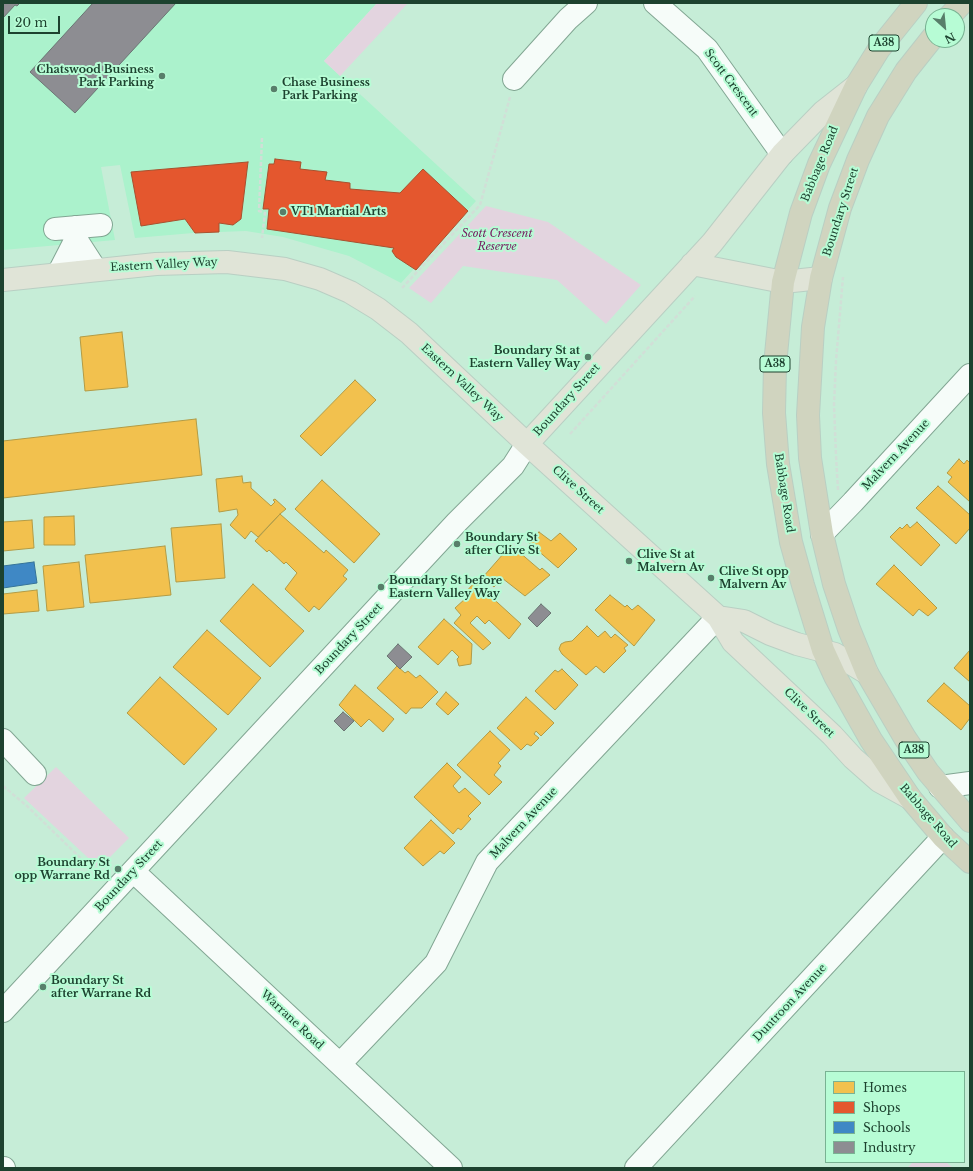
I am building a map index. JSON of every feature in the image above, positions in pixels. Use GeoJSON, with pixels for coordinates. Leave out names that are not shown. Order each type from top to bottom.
{"type":"FeatureCollection","features":[{"type":"Feature","properties":{"kind":"highway","name":"Boundary Street"},"geometry":{"type":"LineString","coordinates":[[856,86],[879,50],[916,3]]}},
{"type":"Feature","properties":{"kind":"highway","name":"Boundary Street"},"geometry":{"type":"LineString","coordinates":[[821,278],[840,208],[858,160],[878,116],[906,70],[925,47]]}},
{"type":"Feature","properties":{"kind":"highway","name":"Babbage Road"},"geometry":{"type":"LineString","coordinates":[[856,86],[838,121],[819,164],[801,213],[784,282],[775,365],[774,413],[778,464],[796,562],[823,650],[838,681],[871,740],[910,798],[943,837],[970,862]]}},
{"type":"Feature","properties":{"kind":"highway","name":"A38"},"geometry":{"type":"LineString","coordinates":[[821,278],[813,328],[808,415],[810,458],[822,534],[834,584],[867,672],[928,772],[970,821]]}},
{"type":"Feature","properties":{"kind":"main road","name":"Boundary Street"},"geometry":{"type":"LineString","coordinates":[[527,444],[712,243],[782,154],[823,112],[856,86]]}},
{"type":"Feature","properties":{"kind":"main road","name":"Eastern Valley Way"},"geometry":{"type":"LineString","coordinates":[[3,280],[171,263],[226,262],[285,269],[320,279],[350,292],[378,309],[409,333],[527,444]]}},
{"type":"Feature","properties":{"kind":"main road"},"geometry":{"type":"LineString","coordinates":[[692,264],[784,282],[821,278]]}},
{"type":"Feature","properties":{"kind":"main road","name":"Clive Street"},"geometry":{"type":"LineString","coordinates":[[527,444],[718,618],[733,642],[832,735],[853,758],[879,782],[910,798]]}},
{"type":"Feature","properties":{"kind":"main road"},"geometry":{"type":"LineString","coordinates":[[718,618],[744,622],[797,644],[823,650],[846,660],[867,672]]}},
{"type":"Feature","properties":{"kind":"street"},"geometry":{"type":"LineString","coordinates":[[514,79],[568,19],[586,3]]}},
{"type":"Feature","properties":{"kind":"street","name":"Scott Crescent"},"geometry":{"type":"LineString","coordinates":[[655,3],[707,49],[782,154]]}},
{"type":"Feature","properties":{"kind":"street"},"geometry":{"type":"LineString","coordinates":[[69,232],[101,225]]}},
{"type":"Feature","properties":{"kind":"street"},"geometry":{"type":"LineString","coordinates":[[69,232],[96,270]]}},
{"type":"Feature","properties":{"kind":"street"},"geometry":{"type":"LineString","coordinates":[[58,274],[69,232]]}},
{"type":"Feature","properties":{"kind":"street","name":"Malvern Avenue"},"geometry":{"type":"LineString","coordinates":[[822,534],[970,375]]}},
{"type":"Feature","properties":{"kind":"street","name":"Boundary Street"},"geometry":{"type":"LineString","coordinates":[[3,1011],[457,522],[513,466],[527,444]]}},
{"type":"Feature","properties":{"kind":"street","name":"Malvern Avenue"},"geometry":{"type":"LineString","coordinates":[[340,1064],[436,963],[487,862],[718,618]]}},
{"type":"Feature","properties":{"kind":"street"},"geometry":{"type":"LineString","coordinates":[[3,740],[35,774]]}},
{"type":"Feature","properties":{"kind":"street"},"geometry":{"type":"LineString","coordinates":[[940,787],[970,783]]}},
{"type":"Feature","properties":{"kind":"street","name":"Duntroon Avenue"},"geometry":{"type":"LineString","coordinates":[[636,1168],[943,837]]}},
{"type":"Feature","properties":{"kind":"street","name":"Warrane Road"},"geometry":{"type":"LineString","coordinates":[[133,871],[451,1168]]}},
{"type":"Feature","properties":{"kind":"path"},"geometry":{"type":"LineString","coordinates":[[402,288],[480,205],[514,79]]}},
{"type":"Feature","properties":{"kind":"path"},"geometry":{"type":"LineString","coordinates":[[262,138],[259,211],[265,213],[262,238]]}},
{"type":"Feature","properties":{"kind":"path"},"geometry":{"type":"LineString","coordinates":[[839,496],[834,405],[843,274]]}},
{"type":"Feature","properties":{"kind":"path"},"geometry":{"type":"LineString","coordinates":[[570,434],[695,296]]}},
{"type":"Feature","properties":{"kind":"path"},"geometry":{"type":"LineString","coordinates":[[3,786],[27,806],[101,878]]}},
{"type":"Feature","properties":{"kind":"shaded area"},"geometry":{"type":"Polygon","coordinates":[[[3,3],[377,3],[324,61],[476,201],[401,283],[349,256],[283,237],[246,231],[193,233],[135,238],[120,165],[101,167],[115,240],[3,250],[3,3]]]}},
{"type":"Feature","properties":{"kind":"green space"},"geometry":{"type":"Polygon","coordinates":[[[377,3],[408,3],[340,76],[324,61],[377,3]]]}},
{"type":"Feature","properties":{"kind":"green space","name":"Scott Crescent Reserve"},"geometry":{"type":"Polygon","coordinates":[[[486,206],[548,222],[641,285],[606,324],[557,280],[463,266],[431,303],[409,288],[486,206]]]}},
{"type":"Feature","properties":{"kind":"green space"},"geometry":{"type":"Polygon","coordinates":[[[56,767],[129,838],[99,868],[24,798],[56,767]]]}},
{"type":"Feature","properties":{"kind":"green space"},"geometry":{"type":"Polygon","coordinates":[[[912,1163],[947,1163],[953,1168],[907,1168],[912,1163]]]}},
{"type":"Feature","properties":{"kind":"building: Homes"},"geometry":{"type":"Polygon","coordinates":[[[122,332],[128,387],[85,391],[80,337],[122,332]]]}},
{"type":"Feature","properties":{"kind":"building: Homes"},"geometry":{"type":"Polygon","coordinates":[[[355,380],[376,400],[321,456],[300,436],[355,380]]]}},
{"type":"Feature","properties":{"kind":"building: Homes"},"geometry":{"type":"Polygon","coordinates":[[[196,419],[202,475],[3,498],[3,441],[196,419]]]}},
{"type":"Feature","properties":{"kind":"building: Homes"},"geometry":{"type":"Polygon","coordinates":[[[959,459],[964,464],[967,460],[970,463],[970,502],[948,482],[952,477],[947,473],[959,459]]]}},
{"type":"Feature","properties":{"kind":"building: Homes"},"geometry":{"type":"Polygon","coordinates":[[[242,476],[243,483],[251,482],[251,488],[271,506],[275,502],[273,500],[275,499],[286,509],[258,537],[251,531],[245,539],[230,525],[238,515],[237,509],[219,512],[216,479],[242,476]]]}},
{"type":"Feature","properties":{"kind":"building: Homes"},"geometry":{"type":"Polygon","coordinates":[[[322,480],[380,534],[354,563],[295,509],[322,480]]]}},
{"type":"Feature","properties":{"kind":"building: Homes"},"geometry":{"type":"Polygon","coordinates":[[[938,486],[970,515],[970,528],[956,544],[916,508],[938,486]]]}},
{"type":"Feature","properties":{"kind":"building: Homes"},"geometry":{"type":"Polygon","coordinates":[[[280,514],[324,553],[326,550],[348,570],[343,576],[347,579],[319,610],[314,606],[309,612],[285,589],[297,573],[286,562],[284,564],[269,550],[267,552],[255,541],[280,514]]]}},
{"type":"Feature","properties":{"kind":"building: Homes"},"geometry":{"type":"Polygon","coordinates":[[[74,516],[75,545],[44,545],[44,517],[74,516]]]}},
{"type":"Feature","properties":{"kind":"building: Homes"},"geometry":{"type":"Polygon","coordinates":[[[32,520],[34,548],[3,551],[3,522],[32,520]]]}},
{"type":"Feature","properties":{"kind":"building: Homes"},"geometry":{"type":"Polygon","coordinates":[[[917,522],[940,545],[921,566],[890,537],[900,527],[902,529],[907,524],[910,528],[917,522]]]}},
{"type":"Feature","properties":{"kind":"building: Homes"},"geometry":{"type":"Polygon","coordinates":[[[221,524],[225,578],[176,582],[171,528],[221,524]]]}},
{"type":"Feature","properties":{"kind":"building: Homes"},"geometry":{"type":"Polygon","coordinates":[[[539,532],[551,541],[560,533],[577,549],[558,568],[528,542],[539,532]]]}},
{"type":"Feature","properties":{"kind":"building: Homes"},"geometry":{"type":"Polygon","coordinates":[[[511,545],[540,570],[542,568],[550,575],[525,596],[502,578],[494,587],[483,577],[511,545]]]}},
{"type":"Feature","properties":{"kind":"building: Homes"},"geometry":{"type":"Polygon","coordinates":[[[165,546],[171,595],[90,603],[85,555],[165,546]]]}},
{"type":"Feature","properties":{"kind":"building: Homes"},"geometry":{"type":"Polygon","coordinates":[[[79,562],[84,607],[47,611],[43,566],[79,562]]]}},
{"type":"Feature","properties":{"kind":"building: Homes"},"geometry":{"type":"Polygon","coordinates":[[[894,565],[937,608],[928,616],[919,609],[913,616],[876,584],[894,565]]]}},
{"type":"Feature","properties":{"kind":"building: Homes"},"geometry":{"type":"Polygon","coordinates":[[[475,582],[521,624],[509,639],[489,620],[485,624],[477,616],[470,623],[491,643],[483,650],[454,623],[461,615],[455,608],[466,598],[463,595],[475,582]]]}},
{"type":"Feature","properties":{"kind":"building: Homes"},"geometry":{"type":"Polygon","coordinates":[[[253,584],[304,631],[270,667],[220,621],[253,584]]]}},
{"type":"Feature","properties":{"kind":"building: Homes"},"geometry":{"type":"Polygon","coordinates":[[[37,590],[39,611],[3,614],[3,594],[37,590]]]}},
{"type":"Feature","properties":{"kind":"building: Homes"},"geometry":{"type":"Polygon","coordinates":[[[610,595],[625,607],[627,605],[632,610],[638,605],[655,620],[634,646],[595,610],[610,595]]]}},
{"type":"Feature","properties":{"kind":"building: Homes"},"geometry":{"type":"Polygon","coordinates":[[[444,619],[472,644],[471,664],[459,666],[457,659],[459,657],[452,650],[438,665],[418,647],[444,619]]]}},
{"type":"Feature","properties":{"kind":"building: Homes"},"geometry":{"type":"Polygon","coordinates":[[[587,626],[598,637],[605,631],[611,638],[615,634],[628,645],[624,648],[626,651],[604,673],[596,666],[586,675],[562,654],[559,649],[561,644],[572,641],[587,626]]]}},
{"type":"Feature","properties":{"kind":"building: Homes"},"geometry":{"type":"Polygon","coordinates":[[[207,630],[261,678],[228,715],[173,667],[207,630]]]}},
{"type":"Feature","properties":{"kind":"building: Homes"},"geometry":{"type":"Polygon","coordinates":[[[970,650],[970,682],[954,668],[970,650]]]}},
{"type":"Feature","properties":{"kind":"building: Homes"},"geometry":{"type":"Polygon","coordinates":[[[397,666],[405,673],[408,671],[416,678],[420,675],[438,692],[422,708],[411,708],[406,714],[377,688],[397,666]]]}},
{"type":"Feature","properties":{"kind":"building: Homes"},"geometry":{"type":"Polygon","coordinates":[[[562,669],[578,685],[555,710],[535,691],[555,670],[558,672],[562,669]]]}},
{"type":"Feature","properties":{"kind":"building: Homes"},"geometry":{"type":"Polygon","coordinates":[[[160,677],[217,729],[184,765],[127,713],[160,677]]]}},
{"type":"Feature","properties":{"kind":"building: Homes"},"geometry":{"type":"Polygon","coordinates":[[[944,683],[970,706],[970,718],[961,730],[927,701],[944,683]]]}},
{"type":"Feature","properties":{"kind":"building: Homes"},"geometry":{"type":"Polygon","coordinates":[[[355,685],[394,719],[383,732],[369,719],[361,727],[339,705],[355,685]]]}},
{"type":"Feature","properties":{"kind":"building: Homes"},"geometry":{"type":"Polygon","coordinates":[[[446,692],[459,704],[448,715],[436,704],[446,692]]]}},
{"type":"Feature","properties":{"kind":"building: Homes"},"geometry":{"type":"Polygon","coordinates":[[[526,697],[554,723],[541,736],[536,731],[534,734],[539,738],[531,746],[527,744],[521,750],[497,728],[526,697]]]}},
{"type":"Feature","properties":{"kind":"building: Homes"},"geometry":{"type":"Polygon","coordinates":[[[490,731],[510,750],[498,763],[501,766],[494,775],[502,782],[489,795],[457,765],[490,731]]]}},
{"type":"Feature","properties":{"kind":"building: Homes"},"geometry":{"type":"Polygon","coordinates":[[[447,763],[461,777],[453,786],[459,793],[465,788],[481,803],[468,816],[471,819],[461,830],[458,828],[453,834],[414,797],[447,763]]]}},
{"type":"Feature","properties":{"kind":"building: Homes"},"geometry":{"type":"Polygon","coordinates":[[[431,820],[455,843],[444,854],[440,851],[423,866],[404,848],[431,820]]]}},
{"type":"Feature","properties":{"kind":"building: Shops"},"geometry":{"type":"Polygon","coordinates":[[[275,159],[301,162],[300,169],[327,172],[325,180],[350,183],[350,189],[400,193],[423,169],[468,211],[416,270],[396,257],[392,251],[394,248],[267,229],[269,209],[263,209],[269,164],[274,164],[275,159]]]}},
{"type":"Feature","properties":{"kind":"building: Shops"},"geometry":{"type":"Polygon","coordinates":[[[248,162],[241,219],[233,225],[219,223],[219,232],[195,233],[185,219],[141,226],[131,172],[248,162]]]}},
{"type":"Feature","properties":{"kind":"building: Schools"},"geometry":{"type":"Polygon","coordinates":[[[34,562],[37,583],[3,588],[3,566],[34,562]]]}},
{"type":"Feature","properties":{"kind":"building: Industry"},"geometry":{"type":"Polygon","coordinates":[[[3,3],[20,3],[17,6],[15,5],[3,18],[3,3]]]}},
{"type":"Feature","properties":{"kind":"building: Industry"},"geometry":{"type":"Polygon","coordinates":[[[93,3],[176,3],[75,113],[30,72],[93,3]]]}},
{"type":"Feature","properties":{"kind":"building: Industry"},"geometry":{"type":"Polygon","coordinates":[[[541,604],[551,613],[537,627],[528,618],[541,604]]]}},
{"type":"Feature","properties":{"kind":"building: Industry"},"geometry":{"type":"Polygon","coordinates":[[[398,644],[412,657],[400,669],[387,656],[398,644]]]}},
{"type":"Feature","properties":{"kind":"building: Industry"},"geometry":{"type":"Polygon","coordinates":[[[343,712],[354,721],[344,731],[334,721],[343,712]]]}},
{"type":"Feature","properties":{"kind":"place","name":"Chatswood Business Park Parking"},"geometry":{"type":"Point","coordinates":[162,76]}},
{"type":"Feature","properties":{"kind":"place","name":"Chase Business Park Parking"},"geometry":{"type":"Point","coordinates":[274,89]}},
{"type":"Feature","properties":{"kind":"place","name":"VT1 Martial Arts"},"geometry":{"type":"Point","coordinates":[283,212]}},
{"type":"Feature","properties":{"kind":"place","name":"Boundary St at Eastern Valley Way"},"geometry":{"type":"Point","coordinates":[588,357]}},
{"type":"Feature","properties":{"kind":"place","name":"Boundary St after Clive St"},"geometry":{"type":"Point","coordinates":[457,544]}},
{"type":"Feature","properties":{"kind":"place","name":"Clive St at Malvern Av"},"geometry":{"type":"Point","coordinates":[629,561]}},
{"type":"Feature","properties":{"kind":"place","name":"Clive St opp Malvern Av"},"geometry":{"type":"Point","coordinates":[711,578]}},
{"type":"Feature","properties":{"kind":"place","name":"Boundary St before Eastern Valley Way"},"geometry":{"type":"Point","coordinates":[381,587]}},
{"type":"Feature","properties":{"kind":"place","name":"Boundary St opp Warrane Rd"},"geometry":{"type":"Point","coordinates":[118,869]}},
{"type":"Feature","properties":{"kind":"place","name":"Boundary St after Warrane Rd"},"geometry":{"type":"Point","coordinates":[43,987]}}]}
